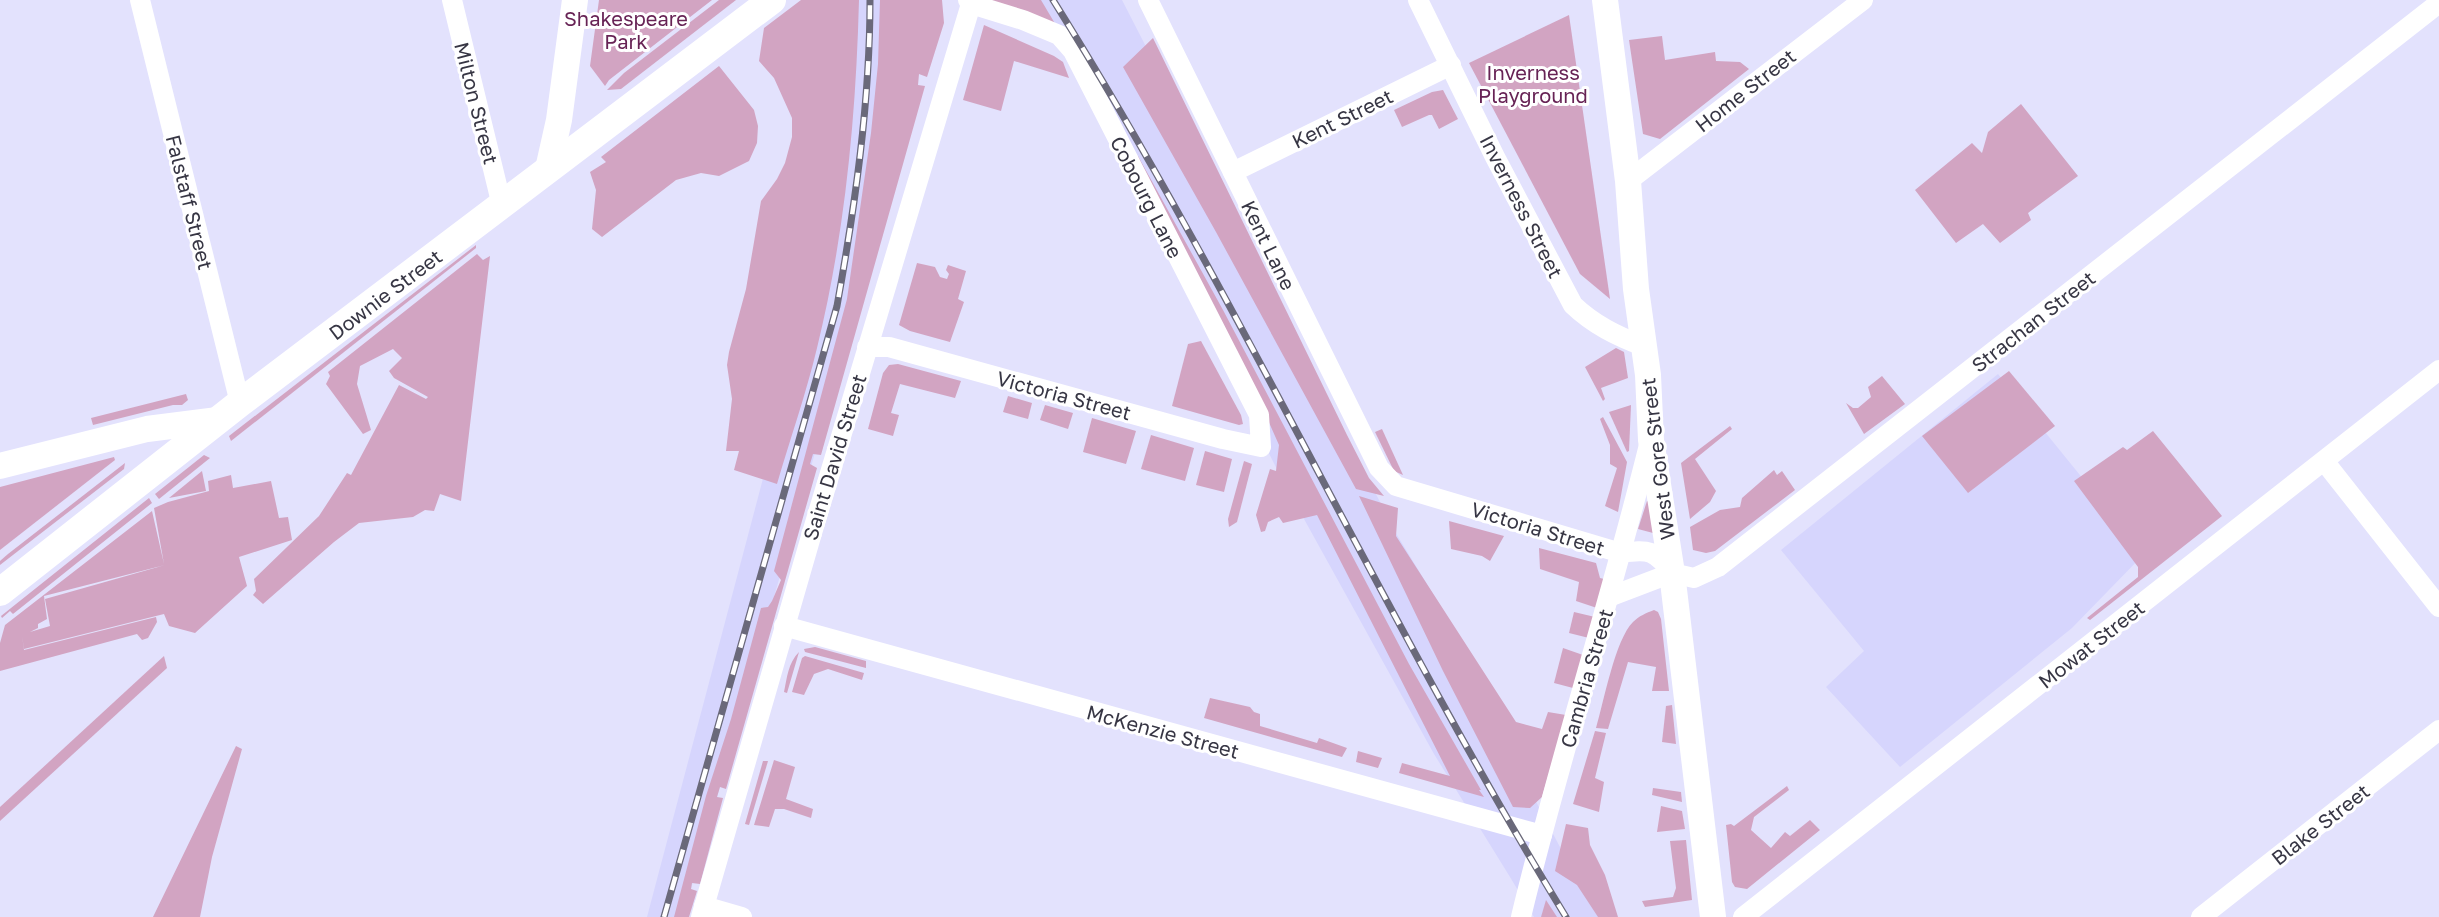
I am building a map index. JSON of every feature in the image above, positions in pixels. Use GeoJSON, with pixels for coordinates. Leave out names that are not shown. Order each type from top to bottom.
{"type":"FeatureCollection","features":[{"type":"Feature","properties":{"kind":"main road","name":"Downie Street"},"geometry":{"type":"LineString","coordinates":[[0,592],[229,412],[772,0]]}},
{"type":"Feature","properties":{"kind":"street","name":"Falstaff Street"},"geometry":{"type":"LineString","coordinates":[[140,0],[229,412]]}},
{"type":"Feature","properties":{"kind":"street","name":"Milton Street"},"geometry":{"type":"LineString","coordinates":[[452,0],[502,206]]}},
{"type":"Feature","properties":{"kind":"street"},"geometry":{"type":"LineString","coordinates":[[548,169],[559,120],[575,0]]}},
{"type":"Feature","properties":{"kind":"street","name":"Kent Lane"},"geometry":{"type":"LineString","coordinates":[[1148,0],[1379,468],[1396,486]]}},
{"type":"Feature","properties":{"kind":"street","name":"Inverness Street"},"geometry":{"type":"LineString","coordinates":[[1418,0],[1495,157],[1574,305],[1593,322],[1614,335],[1643,346]]}},
{"type":"Feature","properties":{"kind":"street","name":"West Gore Street"},"geometry":{"type":"LineString","coordinates":[[1605,0],[1628,181],[1636,288],[1648,375],[1651,440],[1672,573],[1713,917]]}},
{"type":"Feature","properties":{"kind":"street","name":"Home Street"},"geometry":{"type":"LineString","coordinates":[[1628,181],[1863,0]]}},
{"type":"Feature","properties":{"kind":"street","name":"Saint David Street"},"geometry":{"type":"LineString","coordinates":[[703,912],[784,626],[969,2]]}},
{"type":"Feature","properties":{"kind":"street","name":"Cobourg Lane"},"geometry":{"type":"LineString","coordinates":[[969,2],[1059,35],[1073,51],[1259,415],[1261,447]]}},
{"type":"Feature","properties":{"kind":"street","name":"Strachan Street"},"geometry":{"type":"LineString","coordinates":[[1609,597],[1672,573],[1694,578],[1718,567],[2439,3]]}},
{"type":"Feature","properties":{"kind":"street","name":"Kent Street"},"geometry":{"type":"LineString","coordinates":[[1233,172],[1450,65]]}},
{"type":"Feature","properties":{"kind":"street","name":"Victoria Street"},"geometry":{"type":"LineString","coordinates":[[867,347],[889,347],[1223,439],[1261,447]]}},
{"type":"Feature","properties":{"kind":"street","name":"Mowat Street"},"geometry":{"type":"LineString","coordinates":[[1743,917],[2439,370]]}},
{"type":"Feature","properties":{"kind":"street"},"geometry":{"type":"LineString","coordinates":[[0,466],[147,429],[229,412]]}},
{"type":"Feature","properties":{"kind":"street","name":"Cambria Street"},"geometry":{"type":"LineString","coordinates":[[1521,917],[1651,440]]}},
{"type":"Feature","properties":{"kind":"street"},"geometry":{"type":"LineString","coordinates":[[2324,461],[2439,607]]}},
{"type":"Feature","properties":{"kind":"street","name":"Victoria Street"},"geometry":{"type":"LineString","coordinates":[[1396,486],[1621,553],[1647,550],[1660,557],[1672,573]]}},
{"type":"Feature","properties":{"kind":"street","name":"McKenzie Street"},"geometry":{"type":"LineString","coordinates":[[784,626],[1542,835]]}},
{"type":"Feature","properties":{"kind":"street","name":"Blake Street"},"geometry":{"type":"LineString","coordinates":[[2201,917],[2439,730]]}},
{"type":"Feature","properties":{"kind":"street"},"geometry":{"type":"LineString","coordinates":[[703,912],[742,917]]}},
{"type":"Feature","properties":{"kind":"shaded area"},"geometry":{"type":"Polygon","coordinates":[[[825,0],[887,0],[857,305],[683,917],[647,917],[810,301],[825,0]]]}},
{"type":"Feature","properties":{"kind":"shaded area"},"geometry":{"type":"Polygon","coordinates":[[[1036,0],[1122,0],[1397,535],[1536,763],[1531,792],[1561,849],[1604,917],[1534,917],[1434,754],[1283,481],[1052,26],[1036,0]]]}},
{"type":"Feature","properties":{"kind":"shaded area"},"geometry":{"type":"Polygon","coordinates":[[[1998,374],[2144,554],[2072,628],[1900,767],[1826,687],[1864,651],[1781,550],[1998,374]]]}},
{"type":"Feature","properties":{"kind":"green space","name":"Shakespeare Park"},"geometry":{"type":"Polygon","coordinates":[[[599,0],[712,0],[609,80],[605,86],[590,66],[599,0]]]}},
{"type":"Feature","properties":{"kind":"green space"},"geometry":{"type":"Polygon","coordinates":[[[719,0],[736,0],[621,89],[607,90],[624,73],[719,0]]]}},
{"type":"Feature","properties":{"kind":"green space"},"geometry":{"type":"Polygon","coordinates":[[[801,0],[859,0],[855,88],[842,219],[827,305],[813,365],[777,484],[734,470],[739,451],[726,451],[732,399],[727,365],[746,289],[761,201],[785,163],[792,137],[792,118],[774,78],[759,61],[764,28],[801,0]]]}},
{"type":"Feature","properties":{"kind":"green space"},"geometry":{"type":"Polygon","coordinates":[[[880,0],[942,0],[944,23],[927,77],[919,74],[918,85],[925,86],[821,455],[813,454],[810,464],[817,468],[726,789],[720,787],[717,797],[723,798],[700,884],[692,883],[691,889],[697,891],[689,917],[674,917],[706,796],[731,719],[761,608],[768,607],[781,580],[774,571],[847,299],[871,133],[878,64],[880,0]]]}},
{"type":"Feature","properties":{"kind":"green space"},"geometry":{"type":"Polygon","coordinates":[[[982,0],[1041,0],[1057,27],[982,0]]]}},
{"type":"Feature","properties":{"kind":"green space","name":"Inverness Playground"},"geometry":{"type":"Polygon","coordinates":[[[1569,15],[1610,299],[1580,274],[1469,63],[1569,15]]]}},
{"type":"Feature","properties":{"kind":"green space"},"geometry":{"type":"Polygon","coordinates":[[[984,25],[1054,56],[1063,62],[1069,78],[1014,61],[1001,111],[963,100],[984,25]]]}},
{"type":"Feature","properties":{"kind":"green space"},"geometry":{"type":"Polygon","coordinates":[[[1662,36],[1665,60],[1715,52],[1716,61],[1740,62],[1749,69],[1660,139],[1643,134],[1629,40],[1662,36]]]}},
{"type":"Feature","properties":{"kind":"green space"},"geometry":{"type":"Polygon","coordinates":[[[1153,38],[1347,435],[1369,478],[1384,496],[1356,489],[1123,67],[1153,38]]]}},
{"type":"Feature","properties":{"kind":"green space"},"geometry":{"type":"Polygon","coordinates":[[[719,66],[754,110],[758,126],[757,143],[749,161],[719,176],[701,173],[676,180],[602,237],[592,229],[596,190],[590,172],[606,162],[601,157],[719,66]]]}},
{"type":"Feature","properties":{"kind":"green space"},"geometry":{"type":"Polygon","coordinates":[[[1443,90],[1458,119],[1439,129],[1432,115],[1429,115],[1402,127],[1394,110],[1432,92],[1443,90]]]}},
{"type":"Feature","properties":{"kind":"green space"},"geometry":{"type":"Polygon","coordinates":[[[2021,104],[2078,176],[2028,213],[2031,220],[2000,243],[1983,224],[1956,243],[1915,190],[1972,143],[1982,153],[1988,132],[2021,104]]]}},
{"type":"Feature","properties":{"kind":"green space"},"geometry":{"type":"Polygon","coordinates":[[[1138,156],[1223,310],[1409,664],[1484,797],[1399,773],[1402,763],[1450,776],[1317,515],[1283,523],[1279,517],[1268,522],[1265,531],[1261,532],[1256,515],[1270,469],[1276,471],[1279,445],[1251,382],[1135,157],[1138,156]]]}},
{"type":"Feature","properties":{"kind":"green space"},"geometry":{"type":"Polygon","coordinates":[[[476,245],[476,248],[231,441],[229,436],[476,245]]]}},
{"type":"Feature","properties":{"kind":"green space"},"geometry":{"type":"Polygon","coordinates":[[[477,254],[483,260],[490,256],[461,501],[440,494],[434,511],[425,510],[413,517],[359,523],[263,604],[253,595],[256,591],[254,579],[319,516],[347,473],[351,475],[399,385],[426,399],[428,397],[394,378],[389,371],[402,358],[393,349],[360,366],[357,384],[371,430],[363,434],[326,384],[330,376],[328,372],[477,254]]]}},
{"type":"Feature","properties":{"kind":"green space"},"geometry":{"type":"Polygon","coordinates":[[[917,263],[935,267],[940,277],[947,279],[948,265],[966,271],[958,299],[964,302],[950,342],[910,331],[899,325],[917,263]]]}},
{"type":"Feature","properties":{"kind":"green space"},"geometry":{"type":"Polygon","coordinates":[[[1201,341],[1241,415],[1243,424],[1239,425],[1172,406],[1188,344],[1201,341]]]}},
{"type":"Feature","properties":{"kind":"green space"},"geometry":{"type":"Polygon","coordinates":[[[1616,348],[1624,352],[1628,378],[1601,388],[1605,399],[1603,401],[1585,367],[1616,348]]]}},
{"type":"Feature","properties":{"kind":"green space"},"geometry":{"type":"Polygon","coordinates":[[[898,364],[961,381],[955,398],[900,384],[891,413],[899,415],[893,436],[868,429],[883,373],[889,365],[898,364]]]}},
{"type":"Feature","properties":{"kind":"green space"},"geometry":{"type":"Polygon","coordinates":[[[2009,371],[2055,426],[1968,493],[1922,436],[2009,371]]]}},
{"type":"Feature","properties":{"kind":"green space"},"geometry":{"type":"Polygon","coordinates":[[[1882,376],[1905,404],[1864,434],[1846,403],[1853,408],[1858,408],[1871,397],[1868,387],[1882,376]]]}},
{"type":"Feature","properties":{"kind":"green space"},"geometry":{"type":"Polygon","coordinates":[[[186,394],[188,400],[182,405],[173,405],[93,425],[91,418],[186,394]]]}},
{"type":"Feature","properties":{"kind":"green space"},"geometry":{"type":"Polygon","coordinates":[[[1008,396],[1032,403],[1028,419],[1003,412],[1008,396]]]}},
{"type":"Feature","properties":{"kind":"green space"},"geometry":{"type":"Polygon","coordinates":[[[1045,405],[1073,413],[1068,429],[1040,420],[1045,405]]]}},
{"type":"Feature","properties":{"kind":"green space"},"geometry":{"type":"Polygon","coordinates":[[[1631,405],[1629,451],[1627,452],[1609,412],[1631,405]]]}},
{"type":"Feature","properties":{"kind":"green space"},"geometry":{"type":"Polygon","coordinates":[[[1603,417],[1627,462],[1618,512],[1605,506],[1617,468],[1610,464],[1610,445],[1600,419],[1603,417]]]}},
{"type":"Feature","properties":{"kind":"green space"},"geometry":{"type":"Polygon","coordinates":[[[1092,418],[1136,431],[1126,464],[1083,452],[1092,418]]]}},
{"type":"Feature","properties":{"kind":"green space"},"geometry":{"type":"Polygon","coordinates":[[[1730,426],[1732,429],[1695,459],[1716,491],[1710,502],[1690,519],[1681,463],[1730,426]]]}},
{"type":"Feature","properties":{"kind":"green space"},"geometry":{"type":"Polygon","coordinates":[[[1382,429],[1403,475],[1394,471],[1375,432],[1382,429]]]}},
{"type":"Feature","properties":{"kind":"green space"},"geometry":{"type":"Polygon","coordinates":[[[2153,431],[2222,516],[2090,620],[2087,618],[2138,577],[2138,567],[2074,481],[2123,447],[2127,450],[2153,431]]]}},
{"type":"Feature","properties":{"kind":"green space"},"geometry":{"type":"Polygon","coordinates":[[[1151,435],[1194,448],[1185,481],[1141,469],[1151,435]]]}},
{"type":"Feature","properties":{"kind":"green space"},"geometry":{"type":"Polygon","coordinates":[[[1205,451],[1232,459],[1224,492],[1196,485],[1205,451]]]}},
{"type":"Feature","properties":{"kind":"green space"},"geometry":{"type":"Polygon","coordinates":[[[204,455],[210,458],[159,499],[155,494],[204,455]]]}},
{"type":"Feature","properties":{"kind":"green space"},"geometry":{"type":"Polygon","coordinates":[[[114,457],[115,460],[0,550],[0,487],[114,457]]]}},
{"type":"Feature","properties":{"kind":"green space"},"geometry":{"type":"Polygon","coordinates":[[[1244,461],[1252,464],[1237,522],[1229,527],[1228,519],[1244,461]]]}},
{"type":"Feature","properties":{"kind":"green space"},"geometry":{"type":"Polygon","coordinates":[[[125,463],[124,469],[0,565],[0,561],[8,554],[125,463]]]}},
{"type":"Feature","properties":{"kind":"green space"},"geometry":{"type":"Polygon","coordinates":[[[1774,470],[1777,475],[1782,471],[1795,490],[1715,551],[1706,553],[1693,550],[1690,527],[1720,510],[1740,507],[1742,498],[1774,470]]]}},
{"type":"Feature","properties":{"kind":"green space"},"geometry":{"type":"Polygon","coordinates":[[[202,471],[206,491],[169,498],[202,471]]]}},
{"type":"Feature","properties":{"kind":"green space"},"geometry":{"type":"Polygon","coordinates":[[[231,475],[233,488],[271,481],[279,518],[288,517],[292,540],[239,557],[247,586],[195,633],[169,626],[164,614],[24,649],[22,635],[24,650],[156,617],[157,622],[148,638],[142,640],[137,634],[0,671],[0,643],[5,625],[152,511],[164,564],[154,508],[209,491],[208,481],[231,475]],[[165,565],[44,596],[47,619],[30,632],[50,626],[45,599],[165,565]]]}},
{"type":"Feature","properties":{"kind":"green space"},"geometry":{"type":"Polygon","coordinates":[[[1359,496],[1398,508],[1396,536],[1516,722],[1542,729],[1548,712],[1566,715],[1542,797],[1530,808],[1513,807],[1443,671],[1359,496]]]}},
{"type":"Feature","properties":{"kind":"green space"},"geometry":{"type":"Polygon","coordinates":[[[149,498],[152,503],[13,614],[10,611],[2,618],[1,616],[149,498]]]}},
{"type":"Feature","properties":{"kind":"green space"},"geometry":{"type":"Polygon","coordinates":[[[1647,501],[1649,502],[1653,533],[1638,529],[1647,501]]]}},
{"type":"Feature","properties":{"kind":"green space"},"geometry":{"type":"Polygon","coordinates":[[[1449,521],[1504,536],[1490,561],[1482,556],[1451,549],[1449,521]]]}},
{"type":"Feature","properties":{"kind":"green space"},"geometry":{"type":"Polygon","coordinates":[[[1539,548],[1596,563],[1600,578],[1604,579],[1597,608],[1576,601],[1579,582],[1540,569],[1539,548]]]}},
{"type":"Feature","properties":{"kind":"green space"},"geometry":{"type":"Polygon","coordinates":[[[1654,610],[1658,612],[1661,619],[1669,691],[1652,691],[1656,667],[1628,662],[1608,729],[1596,728],[1615,656],[1621,642],[1633,622],[1654,610]]]}},
{"type":"Feature","properties":{"kind":"green space"},"geometry":{"type":"Polygon","coordinates":[[[1574,612],[1595,617],[1589,638],[1569,633],[1574,612]]]}},
{"type":"Feature","properties":{"kind":"green space"},"geometry":{"type":"Polygon","coordinates":[[[815,647],[866,661],[866,668],[805,652],[804,649],[815,647]]]}},
{"type":"Feature","properties":{"kind":"green space"},"geometry":{"type":"Polygon","coordinates":[[[1563,648],[1583,655],[1573,688],[1554,683],[1563,648]]]}},
{"type":"Feature","properties":{"kind":"green space"},"geometry":{"type":"Polygon","coordinates":[[[799,652],[787,693],[784,692],[788,671],[799,652]]]}},
{"type":"Feature","properties":{"kind":"green space"},"geometry":{"type":"Polygon","coordinates":[[[164,656],[167,668],[0,821],[0,807],[164,656]]]}},
{"type":"Feature","properties":{"kind":"green space"},"geometry":{"type":"Polygon","coordinates":[[[805,656],[864,673],[862,680],[828,669],[814,674],[804,695],[792,692],[802,658],[805,656]]]}},
{"type":"Feature","properties":{"kind":"green space"},"geometry":{"type":"Polygon","coordinates":[[[1210,698],[1250,707],[1254,712],[1260,714],[1260,726],[1317,743],[1319,738],[1347,748],[1342,757],[1204,718],[1210,698]]]}},
{"type":"Feature","properties":{"kind":"green space"},"geometry":{"type":"Polygon","coordinates":[[[1672,705],[1676,744],[1662,742],[1666,706],[1672,705]]]}},
{"type":"Feature","properties":{"kind":"green space"},"geometry":{"type":"Polygon","coordinates":[[[1595,731],[1606,733],[1595,778],[1604,782],[1599,812],[1573,804],[1595,731]]]}},
{"type":"Feature","properties":{"kind":"green space"},"geometry":{"type":"Polygon","coordinates":[[[236,746],[242,749],[212,857],[200,917],[153,917],[236,746]]]}},
{"type":"Feature","properties":{"kind":"green space"},"geometry":{"type":"Polygon","coordinates":[[[1358,751],[1382,758],[1378,768],[1356,762],[1358,751]]]}},
{"type":"Feature","properties":{"kind":"green space"},"geometry":{"type":"Polygon","coordinates":[[[774,760],[795,767],[786,799],[813,809],[811,818],[784,809],[775,809],[769,827],[754,825],[774,760]]]}},
{"type":"Feature","properties":{"kind":"green space"},"geometry":{"type":"Polygon","coordinates":[[[763,761],[768,761],[749,825],[745,824],[763,761]]]}},
{"type":"Feature","properties":{"kind":"green space"},"geometry":{"type":"Polygon","coordinates":[[[1787,786],[1789,790],[1754,817],[1751,830],[1771,848],[1785,832],[1790,836],[1810,820],[1820,830],[1747,889],[1735,887],[1732,882],[1726,825],[1734,826],[1787,786]]]}},
{"type":"Feature","properties":{"kind":"green space"},"geometry":{"type":"Polygon","coordinates":[[[1653,788],[1681,792],[1682,802],[1652,795],[1653,788]]]}},
{"type":"Feature","properties":{"kind":"green space"},"geometry":{"type":"Polygon","coordinates":[[[1661,806],[1682,811],[1685,829],[1657,832],[1661,806]]]}},
{"type":"Feature","properties":{"kind":"green space"},"geometry":{"type":"Polygon","coordinates":[[[1566,824],[1588,828],[1590,845],[1605,875],[1618,917],[1598,917],[1577,885],[1555,871],[1566,824]]]}},
{"type":"Feature","properties":{"kind":"green space"},"geometry":{"type":"Polygon","coordinates":[[[1686,840],[1692,900],[1645,907],[1642,901],[1673,897],[1676,888],[1670,841],[1686,840]]]}},
{"type":"Feature","properties":{"kind":"green space"},"geometry":{"type":"Polygon","coordinates":[[[1546,900],[1557,917],[1541,917],[1546,900]]]}},
{"type":"Feature","properties":{"kind":"railway"},"geometry":{"type":"LineString","coordinates":[[664,917],[837,306],[860,154],[867,77],[870,0]]}},
{"type":"Feature","properties":{"kind":"railway"},"geometry":{"type":"LineString","coordinates":[[1053,0],[1121,112],[1186,227],[1435,689],[1566,917]]}}]}
